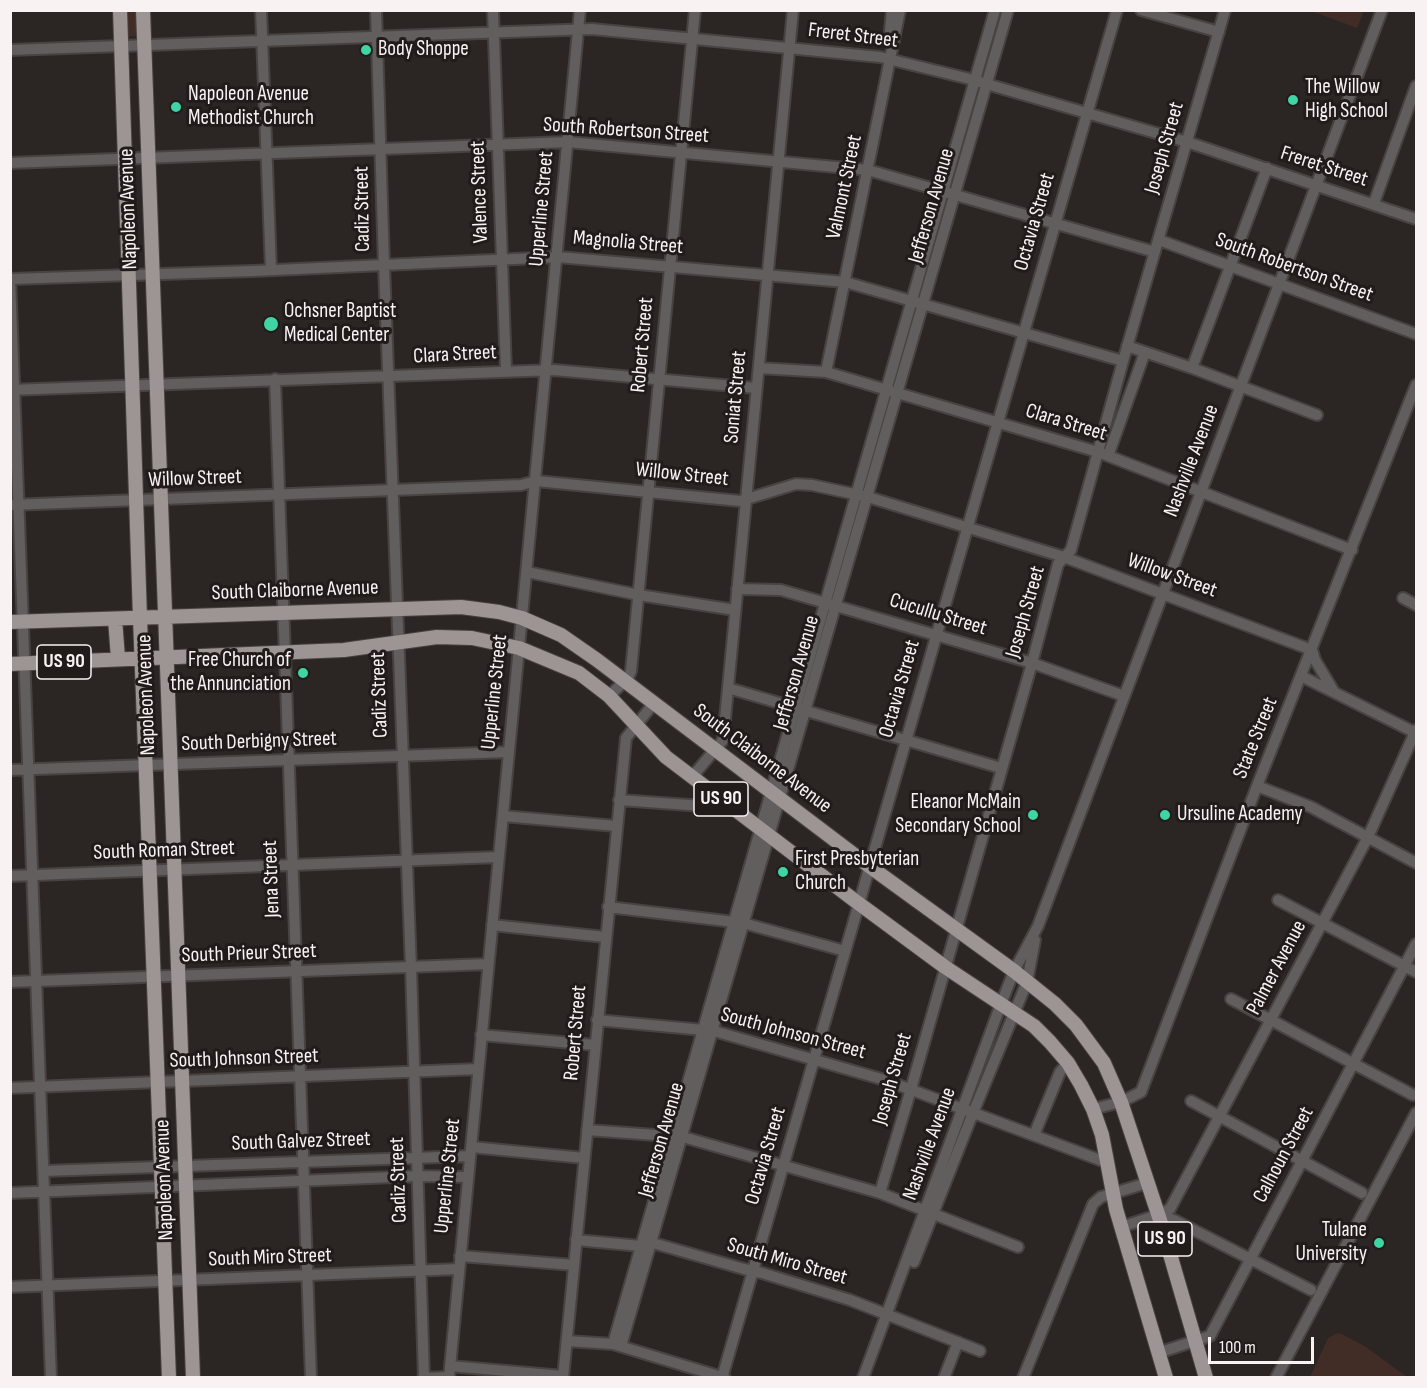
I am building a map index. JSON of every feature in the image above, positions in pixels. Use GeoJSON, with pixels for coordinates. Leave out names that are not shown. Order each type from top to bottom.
{"type":"FeatureCollection","features":[{"type":"Feature","properties":{"kind":"main road","name":"Napoleon Avenue"},"geometry":{"type":"LineString","coordinates":[[120,10],[169,1377]]}},
{"type":"Feature","properties":{"kind":"main road","name":"Napoleon Avenue"},"geometry":{"type":"LineString","coordinates":[[143,10],[193,1377]]}},
{"type":"Feature","properties":{"kind":"main road","name":"South Claiborne Avenue"},"geometry":{"type":"LineString","coordinates":[[17,622],[461,607],[499,612],[522,618],[561,635],[1027,982],[1055,1004],[1092,1045],[1112,1079],[1121,1102],[1158,1215],[1206,1377]]}},
{"type":"Feature","properties":{"kind":"main road"},"geometry":{"type":"LineString","coordinates":[[115,619],[118,658]]}},
{"type":"Feature","properties":{"kind":"main road","name":"US 90"},"geometry":{"type":"LineString","coordinates":[[17,664],[344,650],[438,637],[472,638],[519,648],[579,673],[609,696],[666,757],[945,967],[1034,1026],[1068,1063],[1093,1109],[1102,1135],[1120,1227],[1166,1377]]}},
{"type":"Feature","properties":{"kind":"street"},"geometry":{"type":"LineString","coordinates":[[261,10],[271,270]]}},
{"type":"Feature","properties":{"kind":"street","name":"Cadiz Street"},"geometry":{"type":"LineString","coordinates":[[376,10],[418,1156],[423,1377]]}},
{"type":"Feature","properties":{"kind":"street","name":"Valence Street"},"geometry":{"type":"LineString","coordinates":[[493,10],[506,371]]}},
{"type":"Feature","properties":{"kind":"street","name":"Upperline Street"},"geometry":{"type":"LineString","coordinates":[[449,1377],[580,10]]}},
{"type":"Feature","properties":{"kind":"street","name":"Robert Street"},"geometry":{"type":"LineString","coordinates":[[625,681],[631,671],[639,595],[695,10]]}},
{"type":"Feature","properties":{"kind":"street","name":"Soniat Street"},"geometry":{"type":"LineString","coordinates":[[692,777],[723,740],[793,10]]}},
{"type":"Feature","properties":{"kind":"street"},"geometry":{"type":"LineString","coordinates":[[890,58],[892,10]]}},
{"type":"Feature","properties":{"kind":"street","name":"Valmont Street"},"geometry":{"type":"LineString","coordinates":[[826,372],[900,10]]}},
{"type":"Feature","properties":{"kind":"street","name":"Jefferson Avenue"},"geometry":{"type":"LineString","coordinates":[[617,1345],[641,1246],[677,1137],[776,796],[806,711],[831,604],[892,391],[912,301],[995,10]]}},
{"type":"Feature","properties":{"kind":"street","name":"Jefferson Avenue"},"geometry":{"type":"LineString","coordinates":[[892,391],[923,304],[1008,10]]}},
{"type":"Feature","properties":{"kind":"street","name":"Octavia Street"},"geometry":{"type":"LineString","coordinates":[[723,1377],[1117,10]]}},
{"type":"Feature","properties":{"kind":"street"},"geometry":{"type":"LineString","coordinates":[[1141,10],[1219,32]]}},
{"type":"Feature","properties":{"kind":"street","name":"Joseph Street"},"geometry":{"type":"LineString","coordinates":[[880,1193],[1032,663],[1058,564],[1071,550],[1103,454],[1127,346],[1225,10]]}},
{"type":"Feature","properties":{"kind":"street","name":"Nashville Avenue"},"geometry":{"type":"LineString","coordinates":[[863,1377],[890,1316],[968,1111],[1014,972],[1038,926],[1382,10]]}},
{"type":"Feature","properties":{"kind":"street","name":"Freret Street"},"geometry":{"type":"LineString","coordinates":[[10,50],[579,29],[890,58],[1187,142],[1416,219]]}},
{"type":"Feature","properties":{"kind":"street"},"geometry":{"type":"LineString","coordinates":[[1374,203],[1416,86]]}},
{"type":"Feature","properties":{"kind":"street","name":"South Robertson Street"},"geometry":{"type":"LineString","coordinates":[[10,163],[568,142],[868,170],[1155,252]]}},
{"type":"Feature","properties":{"kind":"street"},"geometry":{"type":"LineString","coordinates":[[1192,368],[1267,168]]}},
{"type":"Feature","properties":{"kind":"street","name":"South Robertson Street"},"geometry":{"type":"LineString","coordinates":[[1159,240],[1416,334]]}},
{"type":"Feature","properties":{"kind":"street","name":"Magnolia Street"},"geometry":{"type":"LineString","coordinates":[[10,278],[271,270],[558,257],[845,282],[1123,362]]}},
{"type":"Feature","properties":{"kind":"street"},"geometry":{"type":"LineString","coordinates":[[10,278],[17,664],[29,770],[51,1377]]}},
{"type":"Feature","properties":{"kind":"street"},"geometry":{"type":"LineString","coordinates":[[1127,346],[1317,415]]}},
{"type":"Feature","properties":{"kind":"street"},"geometry":{"type":"LineString","coordinates":[[1103,454],[1145,352]]}},
{"type":"Feature","properties":{"kind":"street","name":"Clara Street"},"geometry":{"type":"LineString","coordinates":[[759,369],[826,372],[1103,454],[1352,550]]}},
{"type":"Feature","properties":{"kind":"street","name":"Clara Street"},"geometry":{"type":"LineString","coordinates":[[12,390],[506,371],[546,371],[756,388]]}},
{"type":"Feature","properties":{"kind":"street","name":"Jena Street"},"geometry":{"type":"LineString","coordinates":[[275,379],[291,866],[305,1182],[310,1377]]}},
{"type":"Feature","properties":{"kind":"street","name":"State Street"},"geometry":{"type":"LineString","coordinates":[[1093,1109],[1121,1102],[1141,1092],[1257,786],[1416,385]]}},
{"type":"Feature","properties":{"kind":"street","name":"Willow Street"},"geometry":{"type":"LineString","coordinates":[[14,505],[521,485],[536,481],[740,501],[796,484],[812,485],[862,496],[1064,557],[1312,650]]}},
{"type":"Feature","properties":{"kind":"street"},"geometry":{"type":"LineString","coordinates":[[527,572],[639,595],[735,610]]}},
{"type":"Feature","properties":{"kind":"street","name":"Cucullu Street"},"geometry":{"type":"LineString","coordinates":[[737,589],[772,588],[831,604],[1032,663],[1124,696]]}},
{"type":"Feature","properties":{"kind":"street"},"geometry":{"type":"LineString","coordinates":[[1403,598],[1416,605]]}},
{"type":"Feature","properties":{"kind":"street","name":"Jefferson Avenue"},"geometry":{"type":"LineString","coordinates":[[776,796],[795,708],[831,604]]}},
{"type":"Feature","properties":{"kind":"street"},"geometry":{"type":"LineString","coordinates":[[1312,650],[1315,660],[1333,690]]}},
{"type":"Feature","properties":{"kind":"street"},"geometry":{"type":"LineString","coordinates":[[1301,676],[1416,731]]}},
{"type":"Feature","properties":{"kind":"street"},"geometry":{"type":"LineString","coordinates":[[609,696],[625,681]]}},
{"type":"Feature","properties":{"kind":"street"},"geometry":{"type":"LineString","coordinates":[[728,688],[1001,768]]}},
{"type":"Feature","properties":{"kind":"street","name":"Robert Street"},"geometry":{"type":"LineString","coordinates":[[563,1377],[626,738],[654,703]]}},
{"type":"Feature","properties":{"kind":"street","name":"Palmer Avenue"},"geometry":{"type":"LineString","coordinates":[[1158,1215],[1170,1209],[1272,1020],[1368,837],[1416,731]]}},
{"type":"Feature","properties":{"kind":"street","name":"South Derbigny Street"},"geometry":{"type":"LineString","coordinates":[[10,770],[508,752]]}},
{"type":"Feature","properties":{"kind":"street"},"geometry":{"type":"LineString","coordinates":[[1257,786],[1311,807],[1416,863]]}},
{"type":"Feature","properties":{"kind":"street"},"geometry":{"type":"LineString","coordinates":[[619,800],[732,808]]}},
{"type":"Feature","properties":{"kind":"street"},"geometry":{"type":"LineString","coordinates":[[503,816],[616,826]]}},
{"type":"Feature","properties":{"kind":"street","name":"South Roman Street"},"geometry":{"type":"LineString","coordinates":[[10,876],[498,857]]}},
{"type":"Feature","properties":{"kind":"street"},"geometry":{"type":"LineString","coordinates":[[1278,900],[1416,972]]}},
{"type":"Feature","properties":{"kind":"street"},"geometry":{"type":"LineString","coordinates":[[608,907],[739,922],[845,951]]}},
{"type":"Feature","properties":{"kind":"street"},"geometry":{"type":"LineString","coordinates":[[492,925],[605,937]]}},
{"type":"Feature","properties":{"kind":"street","name":"Nashville Avenue"},"geometry":{"type":"LineString","coordinates":[[968,1111],[1027,982],[1038,926]]}},
{"type":"Feature","properties":{"kind":"street","name":"Calhoun Street"},"geometry":{"type":"LineString","coordinates":[[1158,1353],[1210,1336],[1416,944]]}},
{"type":"Feature","properties":{"kind":"street","name":"South Prieur Street"},"geometry":{"type":"LineString","coordinates":[[10,982],[488,964]]}},
{"type":"Feature","properties":{"kind":"street"},"geometry":{"type":"LineString","coordinates":[[1231,999],[1413,1095]]}},
{"type":"Feature","properties":{"kind":"street","name":"South Johnson Street"},"geometry":{"type":"LineString","coordinates":[[597,1020],[708,1031],[814,1060],[911,1089],[1108,1163]]}},
{"type":"Feature","properties":{"kind":"street"},"geometry":{"type":"LineString","coordinates":[[481,1035],[595,1046]]}},
{"type":"Feature","properties":{"kind":"street"},"geometry":{"type":"LineString","coordinates":[[1034,1135],[1060,1072],[1068,1063]]}},
{"type":"Feature","properties":{"kind":"street","name":"South Johnson Street"},"geometry":{"type":"LineString","coordinates":[[10,1088],[478,1070]]}},
{"type":"Feature","properties":{"kind":"street"},"geometry":{"type":"LineString","coordinates":[[1191,1101],[1362,1193]]}},
{"type":"Feature","properties":{"kind":"street"},"geometry":{"type":"LineString","coordinates":[[1276,1377],[1416,1113]]}},
{"type":"Feature","properties":{"kind":"street"},"geometry":{"type":"LineString","coordinates":[[587,1130],[677,1137],[783,1165],[880,1193],[1018,1247]]}},
{"type":"Feature","properties":{"kind":"street","name":"Jefferson Avenue"},"geometry":{"type":"LineString","coordinates":[[617,1345],[653,1243],[677,1137]]}},
{"type":"Feature","properties":{"kind":"street","name":"South Galvez Street"},"geometry":{"type":"LineString","coordinates":[[44,1171],[304,1162],[470,1151],[584,1158]]}},
{"type":"Feature","properties":{"kind":"street","name":"South Galvez Street"},"geometry":{"type":"LineString","coordinates":[[205,1165],[206,1185]]}},
{"type":"Feature","properties":{"kind":"street","name":"South Galvez Street"},"geometry":{"type":"LineString","coordinates":[[10,1193],[418,1176],[468,1177]]}},
{"type":"Feature","properties":{"kind":"street"},"geometry":{"type":"LineString","coordinates":[[1023,1377],[1093,1204],[1101,1197],[1147,1183]]}},
{"type":"Feature","properties":{"kind":"street"},"geometry":{"type":"LineString","coordinates":[[1120,1227],[1158,1215],[1174,1220],[1311,1290]]}},
{"type":"Feature","properties":{"kind":"street","name":"South Miro Street"},"geometry":{"type":"LineString","coordinates":[[576,1240],[641,1246],[653,1243],[850,1300],[980,1351]]}},
{"type":"Feature","properties":{"kind":"street"},"geometry":{"type":"LineString","coordinates":[[460,1256],[574,1265]]}},
{"type":"Feature","properties":{"kind":"street","name":"South Miro Street"},"geometry":{"type":"LineString","coordinates":[[10,1287],[459,1269]]}},
{"type":"Feature","properties":{"kind":"street","name":"Nashville Avenue"},"geometry":{"type":"LineString","coordinates":[[871,1377],[890,1316]]}},
{"type":"Feature","properties":{"kind":"street"},"geometry":{"type":"LineString","coordinates":[[567,1341],[617,1345],[723,1377]]}},
{"type":"Feature","properties":{"kind":"street"},"geometry":{"type":"LineString","coordinates":[[944,1377],[958,1342]]}},
{"type":"Feature","properties":{"kind":"street"},"geometry":{"type":"LineString","coordinates":[[450,1366],[563,1377]]}},
{"type":"Feature","properties":{"kind":"street"},"geometry":{"type":"LineString","coordinates":[[423,1377],[449,1377]]}},
{"type":"Feature","properties":{"kind":"shaded area"},"geometry":{"type":"Polygon","coordinates":[[[125,11],[139,11],[140,36],[125,37],[125,11]]]}},
{"type":"Feature","properties":{"kind":"shaded area"},"geometry":{"type":"Polygon","coordinates":[[[1311,11],[1364,11],[1357,28],[1311,11]]]}},
{"type":"Feature","properties":{"kind":"shaded area"},"geometry":{"type":"Polygon","coordinates":[[[1337,1333],[1366,1347],[1407,1377],[1310,1377],[1328,1338],[1337,1333]]]}},
{"type":"Feature","properties":{"kind":"place","name":"Body Shoppe"},"geometry":{"type":"Point","coordinates":[366,50]}},
{"type":"Feature","properties":{"kind":"place","name":"The Willow High School"},"geometry":{"type":"Point","coordinates":[1293,100]}},
{"type":"Feature","properties":{"kind":"place","name":"Napoleon Avenue Methodist Church"},"geometry":{"type":"Point","coordinates":[176,107]}},
{"type":"Feature","properties":{"kind":"place","name":"Ochsner Baptist Medical Center"},"geometry":{"type":"Point","coordinates":[271,324]}},
{"type":"Feature","properties":{"kind":"place","name":"Free Church of the Annunciation"},"geometry":{"type":"Point","coordinates":[303,673]}},
{"type":"Feature","properties":{"kind":"place","name":"Eleanor McMain Secondary School"},"geometry":{"type":"Point","coordinates":[1033,815]}},
{"type":"Feature","properties":{"kind":"place","name":"Ursuline Academy"},"geometry":{"type":"Point","coordinates":[1165,815]}},
{"type":"Feature","properties":{"kind":"place","name":"First Presbyterian Church"},"geometry":{"type":"Point","coordinates":[783,872]}},
{"type":"Feature","properties":{"kind":"place","name":"Tulane University"},"geometry":{"type":"Point","coordinates":[1379,1243]}}]}
